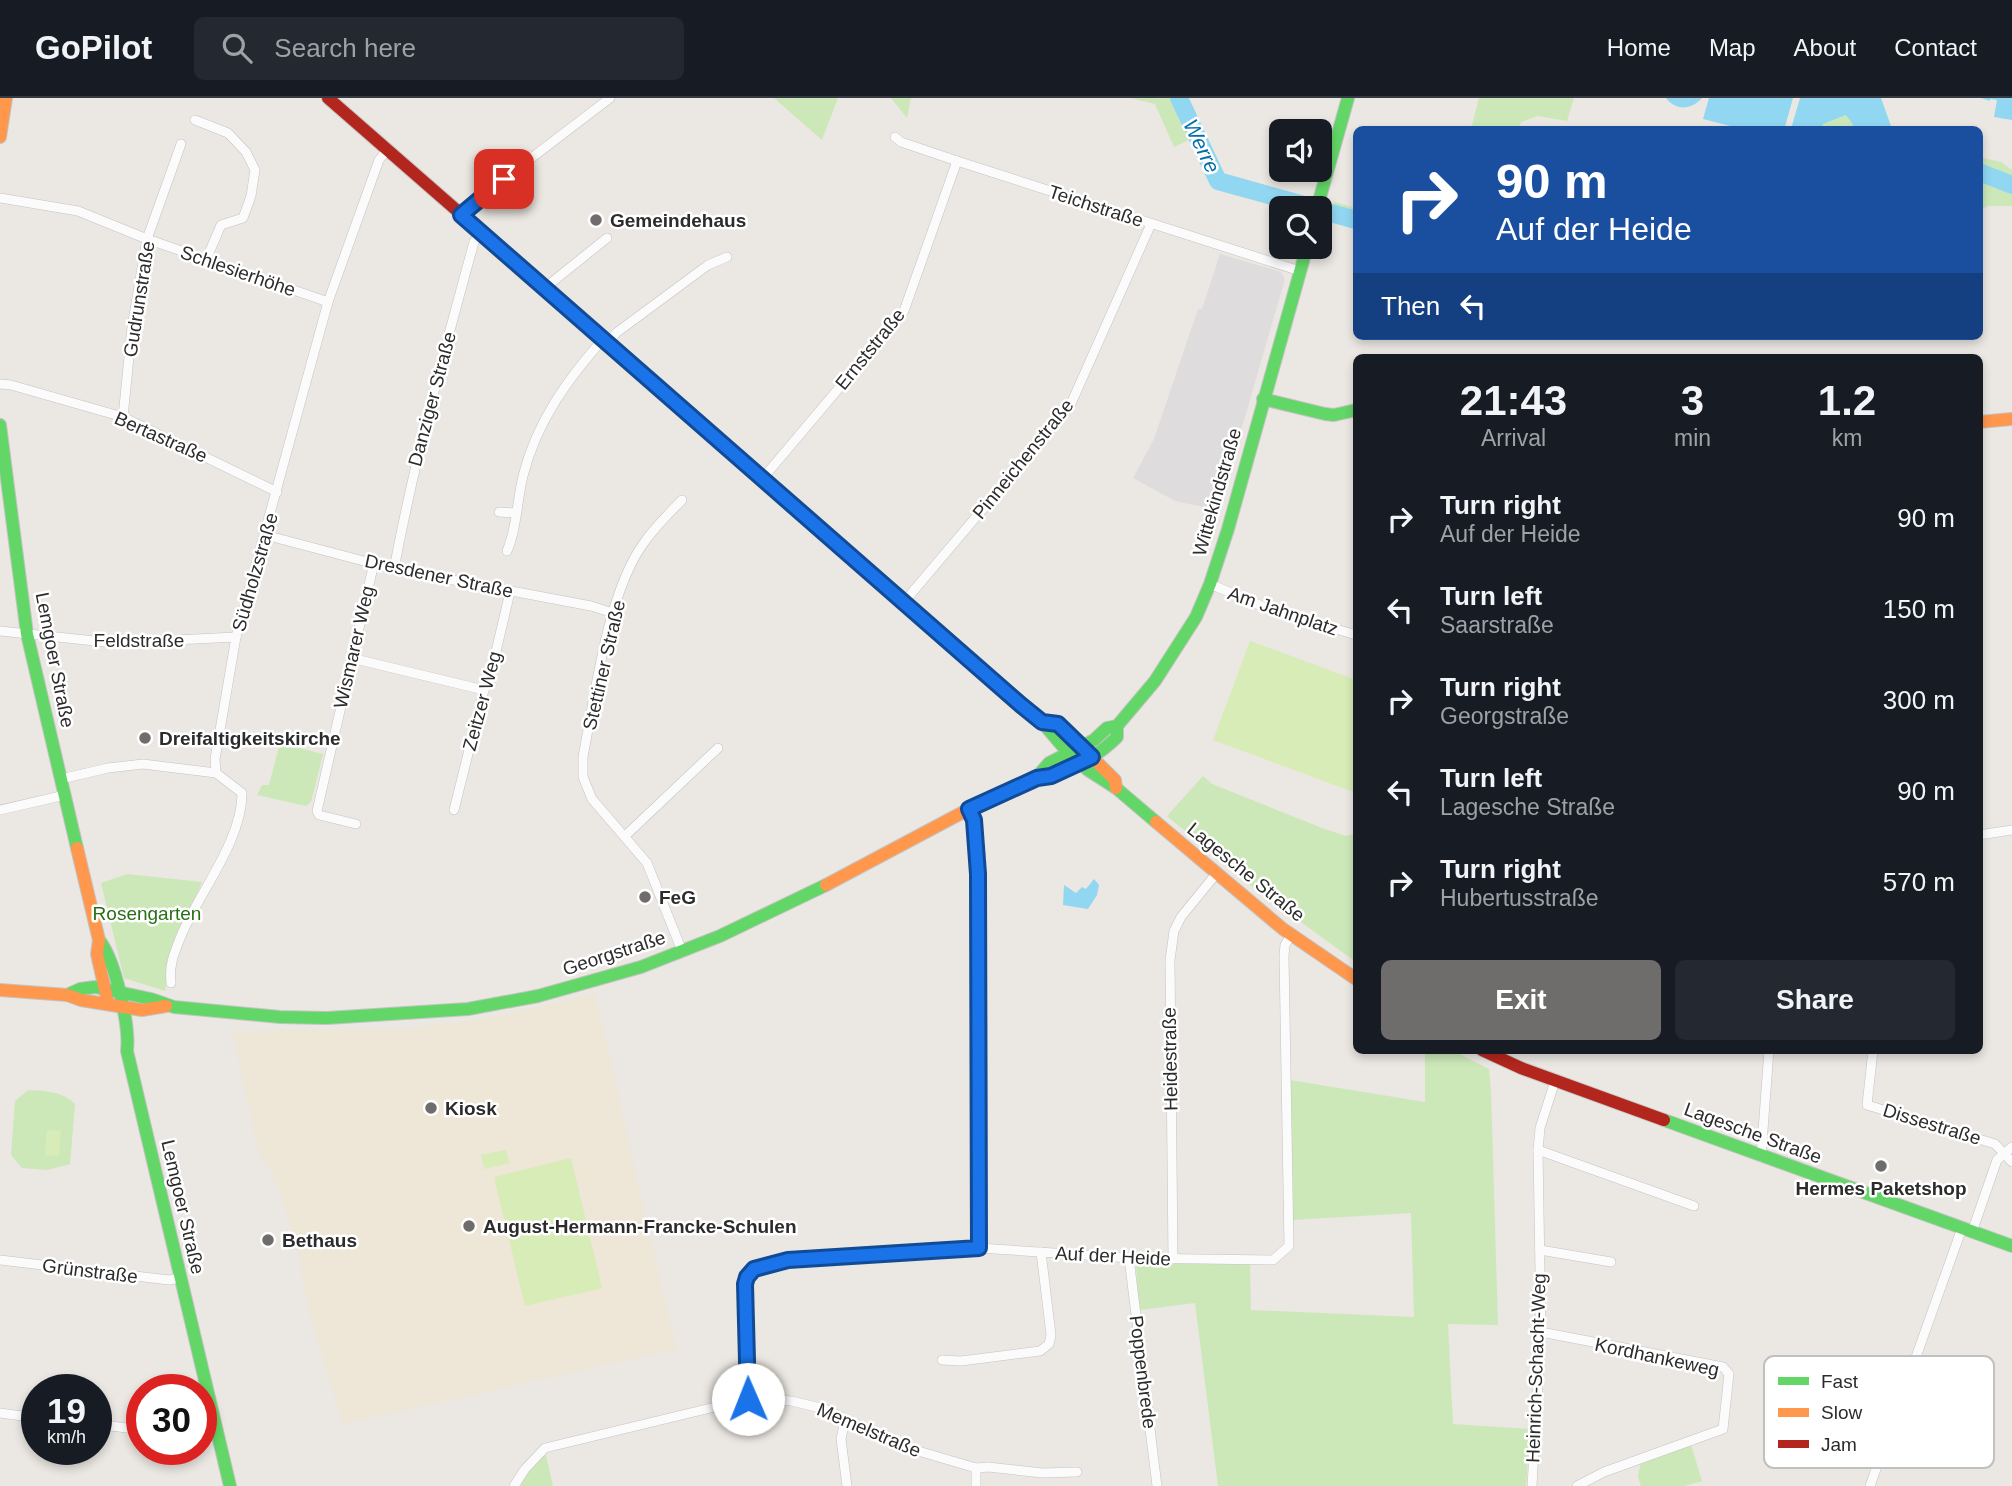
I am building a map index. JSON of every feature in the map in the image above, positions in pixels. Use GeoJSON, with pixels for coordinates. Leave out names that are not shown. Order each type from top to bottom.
{"type":"FeatureCollection","features":[{"type":"Feature","properties":{"kind":"street"},"geometry":{"type":"LineString","coordinates":[[0,136],[6,98]]}},
{"type":"Feature","properties":{"kind":"street","name":"Lagesche Straße"},"geometry":{"type":"LineString","coordinates":[[328,98],[1042,722],[1069,752],[1115,780],[1116,788],[1216,874],[1291,934],[1353,977]]}},
{"type":"Feature","properties":{"kind":"street"},"geometry":{"type":"LineString","coordinates":[[461,215],[494,186],[610,98]]}},
{"type":"Feature","properties":{"kind":"street"},"geometry":{"type":"LineString","coordinates":[[1320,196],[1348,98]]}},
{"type":"Feature","properties":{"kind":"street"},"geometry":{"type":"LineString","coordinates":[[195,120],[228,134],[246,152],[255,170],[251,196],[243,218],[221,225],[206,260]]}},
{"type":"Feature","properties":{"kind":"street","name":"Teichstraße"},"geometry":{"type":"LineString","coordinates":[[895,137],[901,142],[957,162],[1300,271]]}},
{"type":"Feature","properties":{"kind":"street","name":"Gudrunstraße"},"geometry":{"type":"LineString","coordinates":[[124,417],[132,327],[147,239],[181,144]]}},
{"type":"Feature","properties":{"kind":"street","name":"Südholzstraße"},"geometry":{"type":"LineString","coordinates":[[216,773],[215,759],[236,637],[328,302],[379,160],[387,150]]}},
{"type":"Feature","properties":{"kind":"street","name":"Ernststraße"},"geometry":{"type":"LineString","coordinates":[[763,478],[904,311],[957,162]]}},
{"type":"Feature","properties":{"kind":"street","name":"Schlesierhöhe"},"geometry":{"type":"LineString","coordinates":[[0,198],[78,211],[147,239],[328,302]]}},
{"type":"Feature","properties":{"kind":"street","name":"Pinneichenstraße"},"geometry":{"type":"LineString","coordinates":[[904,602],[1070,407],[1151,224]]}},
{"type":"Feature","properties":{"kind":"street","name":"Danziger Straße"},"geometry":{"type":"LineString","coordinates":[[394,569],[410,484],[431,401],[474,242],[482,232]]}},
{"type":"Feature","properties":{"kind":"street"},"geometry":{"type":"LineString","coordinates":[[546,288],[607,238]]}},
{"type":"Feature","properties":{"kind":"street"},"geometry":{"type":"LineString","coordinates":[[507,551],[523,477],[543,421],[557,396],[606,340],[708,265],[727,257]]}},
{"type":"Feature","properties":{"kind":"street","name":"Wittekindstraße"},"geometry":{"type":"LineString","coordinates":[[1069,752],[1082,747],[1107,729],[1117,726],[1155,681],[1196,617],[1228,529],[1304,259]]}},
{"type":"Feature","properties":{"kind":"street","name":"Bertastraße"},"geometry":{"type":"LineString","coordinates":[[0,384],[124,417],[277,492]]}},
{"type":"Feature","properties":{"kind":"street"},"geometry":{"type":"LineString","coordinates":[[1263,399],[1325,414],[1353,411]]}},
{"type":"Feature","properties":{"kind":"street"},"geometry":{"type":"LineString","coordinates":[[1983,422],[2012,419]]}},
{"type":"Feature","properties":{"kind":"street","name":"Lemgoer Straße"},"geometry":{"type":"LineString","coordinates":[[0,425],[27,634],[99,940],[97,954],[108,1003]]}},
{"type":"Feature","properties":{"kind":"street","name":"Stettiner Straße"},"geometry":{"type":"LineString","coordinates":[[682,500],[642,546],[626,578],[613,613],[583,757],[583,777],[592,799],[647,863],[682,951]]}},
{"type":"Feature","properties":{"kind":"street"},"geometry":{"type":"LineString","coordinates":[[499,512],[515,513]]}},
{"type":"Feature","properties":{"kind":"street","name":"Dresdener Straße"},"geometry":{"type":"LineString","coordinates":[[265,535],[394,569],[591,606],[613,613]]}},
{"type":"Feature","properties":{"kind":"street","name":"Wismarer Weg"},"geometry":{"type":"LineString","coordinates":[[356,824],[319,815],[317,811],[374,563]]}},
{"type":"Feature","properties":{"kind":"street","name":"Am Jahnplatz"},"geometry":{"type":"LineString","coordinates":[[1210,584],[1269,609],[1353,634]]}},
{"type":"Feature","properties":{"kind":"street","name":"Zeitzer Weg"},"geometry":{"type":"LineString","coordinates":[[454,810],[510,592]]}},
{"type":"Feature","properties":{"kind":"street","name":"Feldstraße"},"geometry":{"type":"LineString","coordinates":[[0,631],[114,643],[236,637]]}},
{"type":"Feature","properties":{"kind":"street"},"geometry":{"type":"LineString","coordinates":[[351,657],[484,690]]}},
{"type":"Feature","properties":{"kind":"street","name":"Lagesche Straße"},"geometry":{"type":"LineString","coordinates":[[1042,722],[1058,724],[1082,747],[1086,760]]}},
{"type":"Feature","properties":{"kind":"street","name":"Wittekindstraße"},"geometry":{"type":"LineString","coordinates":[[1086,760],[1104,750],[1116,737],[1117,726]]}},
{"type":"Feature","properties":{"kind":"street"},"geometry":{"type":"LineString","coordinates":[[625,836],[718,748]]}},
{"type":"Feature","properties":{"kind":"street","name":"Georgstraße"},"geometry":{"type":"LineString","coordinates":[[1037,778],[1044,766],[1069,752]]}},
{"type":"Feature","properties":{"kind":"street","name":"Georgstraße"},"geometry":{"type":"LineString","coordinates":[[67,995],[81,1000],[142,1010],[166,1006],[269,1016],[327,1018],[468,1009],[525,999],[599,980],[682,951],[802,898],[969,809],[1037,778],[1051,776],[1086,760]]}},
{"type":"Feature","properties":{"kind":"street"},"geometry":{"type":"LineString","coordinates":[[61,779],[107,768],[143,764],[216,773],[242,793],[242,812],[236,830],[183,931],[169,967],[171,983]]}},
{"type":"Feature","properties":{"kind":"street"},"geometry":{"type":"LineString","coordinates":[[0,810],[65,795]]}},
{"type":"Feature","properties":{"kind":"street"},"geometry":{"type":"LineString","coordinates":[[969,809],[974,820],[978,874],[979,1248]]}},
{"type":"Feature","properties":{"kind":"street"},"geometry":{"type":"LineString","coordinates":[[1983,834],[2012,830]]}},
{"type":"Feature","properties":{"kind":"street","name":"Heidestraße"},"geometry":{"type":"LineString","coordinates":[[1173,1259],[1170,960],[1174,930],[1181,917],[1216,874]]}},
{"type":"Feature","properties":{"kind":"street","name":"Auf der Heide"},"geometry":{"type":"LineString","coordinates":[[748,1399],[745,1284],[754,1269],[788,1260],[979,1248],[1129,1258],[1273,1260],[1289,1246],[1284,956],[1285,945],[1291,934]]}},
{"type":"Feature","properties":{"kind":"street","name":"Lemgoer Straße"},"geometry":{"type":"LineString","coordinates":[[99,940],[108,951],[119,992],[129,1037],[127,1051],[203,1374]]}},
{"type":"Feature","properties":{"kind":"street","name":"Georgstraße"},"geometry":{"type":"LineString","coordinates":[[67,995],[87,988],[104,989],[151,999],[166,1006]]}},
{"type":"Feature","properties":{"kind":"street"},"geometry":{"type":"LineString","coordinates":[[0,990],[67,995]]}},
{"type":"Feature","properties":{"kind":"street","name":"Lagesche Straße"},"geometry":{"type":"LineString","coordinates":[[1490,1054],[1521,1069],[2012,1246]]}},
{"type":"Feature","properties":{"kind":"street"},"geometry":{"type":"LineString","coordinates":[[1761,1157],[1769,1054]]}},
{"type":"Feature","properties":{"kind":"street","name":"Dissestraße"},"geometry":{"type":"LineString","coordinates":[[1872,1054],[1867,1105],[1995,1144],[2004,1154]]}},
{"type":"Feature","properties":{"kind":"street","name":"Heinrich-Schacht-Weg"},"geometry":{"type":"LineString","coordinates":[[1532,1486],[1541,1332],[1538,1150],[1540,1128],[1555,1081]]}},
{"type":"Feature","properties":{"kind":"street"},"geometry":{"type":"LineString","coordinates":[[1919,1356],[1997,1160],[2012,1147]]}},
{"type":"Feature","properties":{"kind":"street"},"geometry":{"type":"LineString","coordinates":[[1538,1150],[1694,1206]]}},
{"type":"Feature","properties":{"kind":"street"},"geometry":{"type":"LineString","coordinates":[[2004,1154],[2012,1162]]}},
{"type":"Feature","properties":{"kind":"street","name":"Heinrich-Schacht-Weg"},"geometry":{"type":"LineString","coordinates":[[1540,1250],[1611,1262]]}},
{"type":"Feature","properties":{"kind":"street"},"geometry":{"type":"LineString","coordinates":[[942,1360],[961,1361],[1040,1351],[1049,1344],[1051,1335],[1041,1252]]}},
{"type":"Feature","properties":{"kind":"street","name":"Poppenbrede"},"geometry":{"type":"LineString","coordinates":[[1129,1258],[1157,1486]]}},
{"type":"Feature","properties":{"kind":"street","name":"Grünstraße"},"geometry":{"type":"LineString","coordinates":[[0,1260],[169,1280],[180,1278]]}},
{"type":"Feature","properties":{"kind":"street","name":"Kordhankeweg"},"geometry":{"type":"LineString","coordinates":[[1541,1332],[1723,1367],[1729,1374],[1723,1429],[1630,1461],[1577,1486]]}},
{"type":"Feature","properties":{"kind":"street","name":"Memelstraße"},"geometry":{"type":"LineString","coordinates":[[514,1486],[525,1469],[545,1448],[748,1399],[768,1399],[825,1409],[901,1446],[975,1468],[1042,1473],[1077,1472]]}},
{"type":"Feature","properties":{"kind":"street"},"geometry":{"type":"LineString","coordinates":[[0,1413],[21,1416]]}},
{"type":"Feature","properties":{"kind":"street"},"geometry":{"type":"LineString","coordinates":[[845,1420],[841,1439],[847,1486]]}},
{"type":"Feature","properties":{"kind":"street","name":"Lemgoer Straße"},"geometry":{"type":"LineString","coordinates":[[217,1434],[230,1486]]}},
{"type":"Feature","properties":{"kind":"street"},"geometry":{"type":"LineString","coordinates":[[975,1468],[976,1486]]}},
{"type":"Feature","properties":{"kind":"street"},"geometry":{"type":"LineString","coordinates":[[1870,1486],[1877,1468]]}},
{"type":"Feature","properties":{"kind":"shaded area"},"geometry":{"type":"Polygon","coordinates":[[[1220,254],[1281,272],[1285,279],[1218,510],[1175,501],[1133,478],[1154,439],[1198,309],[1202,309],[1220,254]]]}},
{"type":"Feature","properties":{"kind":"shaded area","name":"August-Hermann-Francke-Schulen"},"geometry":{"type":"Polygon","coordinates":[[[595,993],[676,1349],[343,1424],[310,1315],[299,1258],[281,1193],[258,1148],[232,1031],[403,1029],[494,1017],[595,993]]]}},
{"type":"Feature","properties":{"kind":"green space"},"geometry":{"type":"Polygon","coordinates":[[[774,98],[838,98],[822,140],[774,98]]]}},
{"type":"Feature","properties":{"kind":"green space"},"geometry":{"type":"Polygon","coordinates":[[[891,98],[911,98],[907,118],[891,98]]]}},
{"type":"Feature","properties":{"kind":"green space"},"geometry":{"type":"Polygon","coordinates":[[[1130,98],[1172,98],[1179,120],[1191,139],[1174,147],[1155,104],[1130,98]]]}},
{"type":"Feature","properties":{"kind":"green space"},"geometry":{"type":"Polygon","coordinates":[[[1479,98],[1574,98],[1567,121],[1538,116],[1521,122],[1519,126],[1472,126],[1479,98]]]}},
{"type":"Feature","properties":{"kind":"green space"},"geometry":{"type":"Polygon","coordinates":[[[1846,115],[1853,125],[1822,126],[1846,115]]]}},
{"type":"Feature","properties":{"kind":"green space"},"geometry":{"type":"Polygon","coordinates":[[[1983,158],[2001,162],[2012,170],[2012,206],[1983,208],[1983,158]]]}},
{"type":"Feature","properties":{"kind":"green space"},"geometry":{"type":"Polygon","coordinates":[[[1334,202],[1353,207],[1353,227],[1332,219],[1334,202]]]}},
{"type":"Feature","properties":{"kind":"green space"},"geometry":{"type":"Polygon","coordinates":[[[1250,641],[1353,679],[1353,792],[1213,740],[1250,641]]]}},
{"type":"Feature","properties":{"kind":"green space"},"geometry":{"type":"Polygon","coordinates":[[[280,743],[323,754],[311,802],[306,806],[257,795],[262,785],[269,785],[280,743]]]}},
{"type":"Feature","properties":{"kind":"green space"},"geometry":{"type":"Polygon","coordinates":[[[1203,776],[1212,784],[1322,828],[1346,836],[1353,835],[1353,960],[1251,886],[1167,816],[1203,776]]]}},
{"type":"Feature","properties":{"kind":"green space","name":"Rosengarten"},"geometry":{"type":"Polygon","coordinates":[[[127,874],[202,882],[170,954],[165,991],[124,978],[101,883],[127,874]]]}},
{"type":"Feature","properties":{"kind":"green space"},"geometry":{"type":"Polygon","coordinates":[[[1425,1054],[1460,1054],[1489,1069],[1498,1325],[1448,1324],[1453,1424],[1530,1429],[1526,1486],[1218,1486],[1195,1303],[1139,1310],[1136,1263],[1250,1264],[1251,1310],[1414,1317],[1411,1213],[1293,1220],[1290,1080],[1425,1102],[1425,1054]]]}},
{"type":"Feature","properties":{"kind":"green space"},"geometry":{"type":"Polygon","coordinates":[[[28,1090],[59,1094],[75,1104],[70,1164],[47,1170],[22,1168],[11,1155],[15,1101],[28,1090]]]}},
{"type":"Feature","properties":{"kind":"green space"},"geometry":{"type":"Polygon","coordinates":[[[47,1130],[61,1131],[59,1156],[45,1155],[47,1130]]]}},
{"type":"Feature","properties":{"kind":"green space"},"geometry":{"type":"Polygon","coordinates":[[[506,1150],[509,1163],[484,1169],[481,1155],[506,1150]]]}},
{"type":"Feature","properties":{"kind":"green space"},"geometry":{"type":"Polygon","coordinates":[[[571,1158],[602,1288],[525,1306],[494,1177],[571,1158]]]}},
{"type":"Feature","properties":{"kind":"green space"},"geometry":{"type":"Polygon","coordinates":[[[1691,1445],[1702,1481],[1684,1486],[1641,1486],[1638,1477],[1641,1461],[1691,1445]]]}},
{"type":"Feature","properties":{"kind":"green space"},"geometry":{"type":"Polygon","coordinates":[[[546,1455],[553,1486],[521,1486],[530,1468],[546,1455]]]}},
{"type":"Feature","properties":{"kind":"water"},"geometry":{"type":"Polygon","coordinates":[[[1666,98],[1702,98],[1688,107],[1679,107],[1666,98]]]}},
{"type":"Feature","properties":{"kind":"water"},"geometry":{"type":"Polygon","coordinates":[[[1709,98],[1793,98],[1785,126],[1730,126],[1703,119],[1709,98]]]}},
{"type":"Feature","properties":{"kind":"water"},"geometry":{"type":"Polygon","coordinates":[[[1800,98],[1881,98],[1891,126],[1852,126],[1846,115],[1822,126],[1792,126],[1800,98]]]}},
{"type":"Feature","properties":{"kind":"water"},"geometry":{"type":"Polygon","coordinates":[[[1981,98],[2012,98],[2012,120],[1994,117],[1997,100],[1981,98]]]}},
{"type":"Feature","properties":{"kind":"water"},"geometry":{"type":"Polygon","coordinates":[[[1094,879],[1099,885],[1097,895],[1088,909],[1063,905],[1064,885],[1076,893],[1082,887],[1086,889],[1094,879]]]}},
{"type":"Feature","properties":{"kind":"waterway","name":"Werre"},"geometry":{"type":"LineString","coordinates":[[1179,98],[1218,181],[1272,196]]}},
{"type":"Feature","properties":{"kind":"waterway","name":"Werre"},"geometry":{"type":"LineString","coordinates":[[1983,174],[2012,185]]}},
{"type":"Feature","properties":{"kind":"waterway","name":"Werre"},"geometry":{"type":"LineString","coordinates":[[1332,213],[1353,219]]}},
{"type":"Feature","properties":{"kind":"traffic: fast"},"geometry":{"type":"LineString","coordinates":[[1320,196],[1348,98]]}},
{"type":"Feature","properties":{"kind":"traffic: fast"},"geometry":{"type":"LineString","coordinates":[[509,256],[1042,722],[1088,770],[1116,788],[1156,822]]}},
{"type":"Feature","properties":{"kind":"traffic: fast"},"geometry":{"type":"LineString","coordinates":[[1036,778],[1049,763],[1094,740],[1107,728],[1117,726],[1155,681],[1196,617],[1228,529],[1304,259]]}},
{"type":"Feature","properties":{"kind":"traffic: fast"},"geometry":{"type":"LineString","coordinates":[[1263,399],[1325,414],[1353,411]]}},
{"type":"Feature","properties":{"kind":"traffic: fast"},"geometry":{"type":"LineString","coordinates":[[0,425],[27,634],[77,848]]}},
{"type":"Feature","properties":{"kind":"traffic: fast"},"geometry":{"type":"LineString","coordinates":[[1039,778],[1071,769],[1091,758],[1117,737],[1117,726]]}},
{"type":"Feature","properties":{"kind":"traffic: fast"},"geometry":{"type":"LineString","coordinates":[[67,995],[80,989],[95,987],[151,999],[174,1007],[280,1017],[327,1018],[468,1009],[538,996],[641,967],[720,936],[826,885]]}},
{"type":"Feature","properties":{"kind":"traffic: fast"},"geometry":{"type":"LineString","coordinates":[[99,940],[111,962],[120,993],[127,1051],[230,1486]]}},
{"type":"Feature","properties":{"kind":"traffic: fast"},"geometry":{"type":"LineString","coordinates":[[1664,1120],[2012,1246]]}},
{"type":"Feature","properties":{"kind":"traffic: slow"},"geometry":{"type":"LineString","coordinates":[[0,137],[6,98]]}},
{"type":"Feature","properties":{"kind":"traffic: slow"},"geometry":{"type":"LineString","coordinates":[[1983,422],[2012,419]]}},
{"type":"Feature","properties":{"kind":"traffic: slow"},"geometry":{"type":"LineString","coordinates":[[1042,722],[1058,724],[1115,780],[1116,788]]}},
{"type":"Feature","properties":{"kind":"traffic: slow"},"geometry":{"type":"LineString","coordinates":[[826,885],[969,809],[1039,778]]}},
{"type":"Feature","properties":{"kind":"traffic: slow"},"geometry":{"type":"LineString","coordinates":[[1156,822],[1283,929],[1353,977]]}},
{"type":"Feature","properties":{"kind":"traffic: slow"},"geometry":{"type":"LineString","coordinates":[[77,848],[99,940],[97,954],[108,1003]]}},
{"type":"Feature","properties":{"kind":"traffic: slow"},"geometry":{"type":"LineString","coordinates":[[0,990],[67,995],[81,1000],[142,1010],[166,1006]]}},
{"type":"Feature","properties":{"kind":"traffic: jam"},"geometry":{"type":"LineString","coordinates":[[328,98],[509,256]]}},
{"type":"Feature","properties":{"kind":"traffic: jam"},"geometry":{"type":"LineString","coordinates":[[1491,1054],[1521,1068],[1664,1120]]}},
{"type":"Feature","properties":{"kind":"place","name":"Gemeindehaus"},"geometry":{"type":"Point","coordinates":[596,220]}},
{"type":"Feature","properties":{"kind":"place","name":"Dreifaltigkeitskirche"},"geometry":{"type":"Point","coordinates":[145,738]}},
{"type":"Feature","properties":{"kind":"place","name":"FeG"},"geometry":{"type":"Point","coordinates":[645,897]}},
{"type":"Feature","properties":{"kind":"place","name":"Kiosk"},"geometry":{"type":"Point","coordinates":[431,1108]}},
{"type":"Feature","properties":{"kind":"place","name":"Hermes Paketshop"},"geometry":{"type":"Point","coordinates":[1881,1166]}},
{"type":"Feature","properties":{"kind":"place","name":"August-Hermann-Francke-Schulen"},"geometry":{"type":"Point","coordinates":[469,1226]}},
{"type":"Feature","properties":{"kind":"place","name":"Bethaus"},"geometry":{"type":"Point","coordinates":[268,1240]}},
{"type":"Feature","properties":{"kind":"route"},"geometry":{"type":"LineString","coordinates":[[504,179],[461,215],[1021,705],[1042,722],[1058,724],[1092,757],[969,809],[974,820],[978,874],[979,1248],[788,1260],[754,1269],[745,1284],[748,1399]]}}]}
